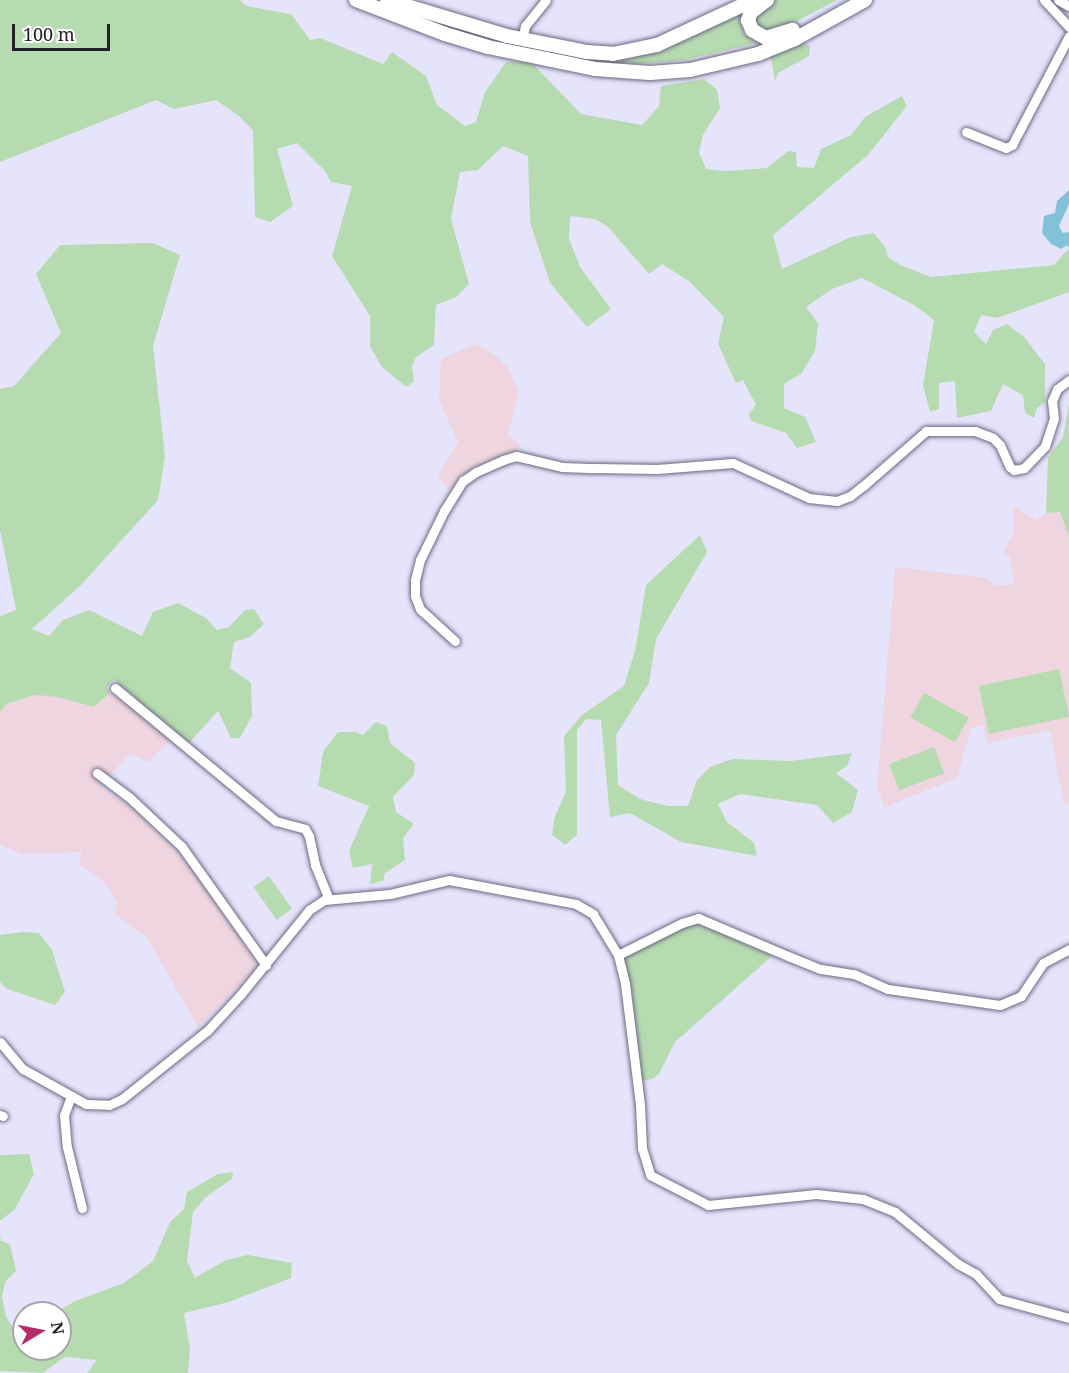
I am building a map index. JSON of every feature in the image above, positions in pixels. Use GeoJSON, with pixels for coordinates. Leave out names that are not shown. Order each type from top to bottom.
{"type":"FeatureCollection","features":[{"type":"Feature","properties":{"kind":"highway"},"geometry":{"type":"LineString","coordinates":[[356,0],[445,34],[488,47],[595,69],[650,73],[690,70],[758,54],[795,39],[865,0]]}},
{"type":"Feature","properties":{"kind":"highway"},"geometry":{"type":"LineString","coordinates":[[387,0],[522,39],[587,52],[624,53],[657,45],[754,0]]}},
{"type":"Feature","properties":{"kind":"highway"},"geometry":{"type":"LineString","coordinates":[[767,0],[754,8],[748,20],[755,33],[766,38],[789,32],[847,0]]}},
{"type":"Feature","properties":{"kind":"street"},"geometry":{"type":"LineString","coordinates":[[522,39],[525,26],[546,0]]}},
{"type":"Feature","properties":{"kind":"street"},"geometry":{"type":"LineString","coordinates":[[1044,0],[1069,27]]}},
{"type":"Feature","properties":{"kind":"street"},"geometry":{"type":"LineString","coordinates":[[1058,0],[1069,6]]}},
{"type":"Feature","properties":{"kind":"street"},"geometry":{"type":"LineString","coordinates":[[966,132],[1006,148],[1012,145],[1069,36]]}},
{"type":"Feature","properties":{"kind":"street"},"geometry":{"type":"LineString","coordinates":[[455,641],[420,609],[415,596],[415,580],[420,560],[434,529],[463,482],[476,472],[502,460],[516,456],[562,467],[657,469],[733,463],[809,498],[837,501],[857,491],[926,431],[975,431],[993,438],[1000,445],[1010,467],[1014,470],[1024,468],[1045,446],[1054,419],[1052,401],[1057,389],[1069,380]]}},
{"type":"Feature","properties":{"kind":"street"},"geometry":{"type":"LineString","coordinates":[[115,688],[276,821],[305,829],[329,899]]}},
{"type":"Feature","properties":{"kind":"street"},"geometry":{"type":"LineString","coordinates":[[97,773],[129,797],[182,847],[266,965]]}},
{"type":"Feature","properties":{"kind":"street"},"geometry":{"type":"LineString","coordinates":[[0,1042],[23,1069],[86,1104],[108,1105],[122,1099],[207,1030],[266,965],[309,910],[318,903],[329,899],[390,894],[441,880],[470,882],[586,908],[593,914],[618,955],[627,992],[642,1148],[650,1174],[708,1205],[816,1194],[863,1199],[895,1212],[958,1264],[976,1274],[999,1299],[1069,1318]]}},
{"type":"Feature","properties":{"kind":"street"},"geometry":{"type":"LineString","coordinates":[[618,955],[682,923],[698,918],[810,965],[844,971],[888,989],[1000,1005],[1021,996],[1043,963],[1069,949]]}},
{"type":"Feature","properties":{"kind":"street"},"geometry":{"type":"LineString","coordinates":[[71,1096],[64,1115],[67,1147],[82,1208]]}},
{"type":"Feature","properties":{"kind":"shaded area"},"geometry":{"type":"Polygon","coordinates":[[[475,344],[496,356],[509,370],[519,391],[508,435],[520,445],[516,451],[474,467],[450,491],[438,476],[458,442],[439,400],[441,359],[475,344]]]}},
{"type":"Feature","properties":{"kind":"shaded area"},"geometry":{"type":"Polygon","coordinates":[[[1014,506],[1036,520],[1046,513],[1060,512],[1069,537],[1069,804],[1063,801],[1050,730],[988,743],[983,725],[971,728],[957,778],[885,807],[877,788],[895,567],[987,578],[994,586],[1014,584],[1010,558],[1004,551],[1013,534],[1014,506]]]}},
{"type":"Feature","properties":{"kind":"shaded area"},"geometry":{"type":"Polygon","coordinates":[[[110,693],[171,739],[149,762],[130,754],[100,786],[132,808],[188,863],[255,960],[254,971],[198,1027],[147,938],[114,914],[117,903],[105,883],[79,864],[82,852],[22,854],[0,845],[0,713],[6,704],[35,695],[58,697],[94,707],[110,693]]]}},
{"type":"Feature","properties":{"kind":"green space"},"geometry":{"type":"Polygon","coordinates":[[[0,0],[240,0],[246,6],[291,14],[310,40],[320,38],[383,64],[392,52],[426,76],[437,105],[465,126],[476,122],[485,92],[506,62],[531,62],[581,114],[642,125],[659,106],[661,86],[704,79],[717,90],[720,108],[703,135],[699,152],[706,169],[725,171],[767,168],[788,151],[796,152],[797,167],[814,168],[821,149],[851,135],[865,117],[902,96],[907,106],[868,155],[773,235],[782,269],[851,237],[874,233],[886,249],[888,257],[900,265],[931,277],[1054,265],[1069,248],[1069,292],[997,318],[981,315],[974,332],[986,344],[993,330],[1007,324],[1024,337],[1045,364],[1045,402],[1037,408],[1034,418],[1025,413],[1023,395],[1003,384],[991,411],[957,418],[955,381],[939,383],[939,409],[930,412],[923,385],[934,320],[914,305],[862,278],[832,289],[806,307],[818,323],[815,351],[801,374],[784,384],[784,408],[805,417],[816,442],[797,448],[786,433],[751,421],[749,414],[756,405],[743,380],[736,383],[718,344],[724,317],[690,282],[662,264],[649,274],[608,227],[595,219],[570,216],[569,238],[580,267],[611,309],[587,327],[550,283],[530,222],[528,156],[503,146],[478,170],[460,172],[451,219],[469,284],[456,297],[436,305],[434,345],[416,357],[412,366],[414,382],[406,387],[382,367],[370,346],[370,316],[332,256],[352,186],[331,182],[325,171],[297,143],[277,149],[293,206],[270,222],[255,217],[253,131],[239,116],[216,100],[174,109],[156,100],[0,162],[0,0]]]}},
{"type":"Feature","properties":{"kind":"green space"},"geometry":{"type":"Polygon","coordinates":[[[775,0],[837,0],[772,34],[759,32],[753,16],[763,4],[775,0]]]}},
{"type":"Feature","properties":{"kind":"green space"},"geometry":{"type":"Polygon","coordinates":[[[742,10],[741,26],[744,34],[757,43],[684,60],[633,64],[596,62],[596,58],[742,10]]]}},
{"type":"Feature","properties":{"kind":"green space"},"geometry":{"type":"Polygon","coordinates":[[[796,40],[810,46],[809,56],[778,73],[775,81],[770,52],[796,40]]]}},
{"type":"Feature","properties":{"kind":"green space"},"geometry":{"type":"Polygon","coordinates":[[[153,243],[180,255],[153,346],[165,457],[158,500],[81,585],[32,629],[49,636],[63,620],[89,610],[142,636],[153,612],[178,603],[206,618],[217,630],[229,627],[245,610],[254,609],[264,624],[250,637],[234,642],[230,668],[251,683],[252,716],[240,738],[231,738],[218,711],[189,743],[114,680],[107,687],[110,693],[94,707],[58,697],[35,695],[6,704],[0,713],[0,616],[16,610],[0,530],[0,389],[14,386],[61,333],[36,274],[60,245],[153,243]]]}},
{"type":"Feature","properties":{"kind":"green space"},"geometry":{"type":"Polygon","coordinates":[[[1069,404],[1069,537],[1060,512],[1046,513],[1048,458],[1063,437],[1069,404]]]}},
{"type":"Feature","properties":{"kind":"green space"},"geometry":{"type":"Polygon","coordinates":[[[700,535],[707,552],[656,639],[649,683],[616,735],[618,785],[640,799],[668,806],[688,806],[697,780],[710,767],[732,759],[791,761],[852,753],[847,766],[836,773],[858,790],[852,812],[833,823],[817,805],[740,794],[718,804],[727,822],[754,843],[757,856],[681,842],[630,813],[610,817],[601,720],[586,719],[577,730],[577,835],[565,845],[552,835],[555,816],[566,792],[564,736],[582,715],[624,686],[635,651],[646,585],[700,535]]]}},
{"type":"Feature","properties":{"kind":"green space"},"geometry":{"type":"Polygon","coordinates":[[[1059,669],[1069,717],[989,734],[979,686],[1059,669]]]}},
{"type":"Feature","properties":{"kind":"green space"},"geometry":{"type":"Polygon","coordinates":[[[924,693],[969,718],[955,742],[910,717],[924,693]]]}},
{"type":"Feature","properties":{"kind":"green space"},"geometry":{"type":"Polygon","coordinates":[[[376,722],[387,726],[390,743],[415,763],[414,775],[393,797],[396,812],[414,824],[403,838],[405,860],[385,873],[383,881],[370,884],[372,864],[353,868],[349,851],[369,806],[318,786],[323,752],[338,732],[356,732],[363,735],[376,722]]]}},
{"type":"Feature","properties":{"kind":"green space"},"geometry":{"type":"Polygon","coordinates":[[[934,747],[944,773],[899,790],[889,764],[934,747]]]}},
{"type":"Feature","properties":{"kind":"green space"},"geometry":{"type":"Polygon","coordinates":[[[269,876],[292,909],[276,920],[253,887],[269,876]]]}},
{"type":"Feature","properties":{"kind":"green space"},"geometry":{"type":"Polygon","coordinates":[[[693,924],[710,927],[772,956],[675,1042],[659,1074],[652,1079],[642,1081],[632,992],[624,961],[626,954],[693,924]]]}},
{"type":"Feature","properties":{"kind":"green space"},"geometry":{"type":"Polygon","coordinates":[[[23,932],[39,933],[52,950],[65,992],[55,1005],[7,989],[0,982],[0,935],[23,932]]]}},
{"type":"Feature","properties":{"kind":"green space"},"geometry":{"type":"Polygon","coordinates":[[[29,1154],[34,1174],[15,1209],[0,1221],[0,1155],[29,1154]]]}},
{"type":"Feature","properties":{"kind":"green space"},"geometry":{"type":"Polygon","coordinates":[[[233,1172],[232,1179],[206,1197],[193,1212],[187,1261],[195,1278],[226,1260],[248,1255],[292,1263],[291,1278],[229,1302],[184,1313],[190,1349],[188,1373],[87,1373],[97,1360],[72,1358],[72,1303],[124,1283],[153,1261],[170,1222],[184,1209],[187,1192],[218,1174],[233,1172]]]}},
{"type":"Feature","properties":{"kind":"green space"},"geometry":{"type":"Polygon","coordinates":[[[0,1236],[1,1241],[10,1244],[16,1271],[5,1282],[2,1297],[6,1317],[12,1326],[12,1361],[60,1361],[43,1373],[0,1371],[0,1236]]]}},
{"type":"Feature","properties":{"kind":"water"},"geometry":{"type":"Polygon","coordinates":[[[1069,190],[1069,204],[1059,226],[1063,233],[1069,232],[1069,248],[1067,245],[1061,249],[1051,244],[1042,233],[1044,216],[1055,213],[1057,201],[1069,190]]]}}]}
